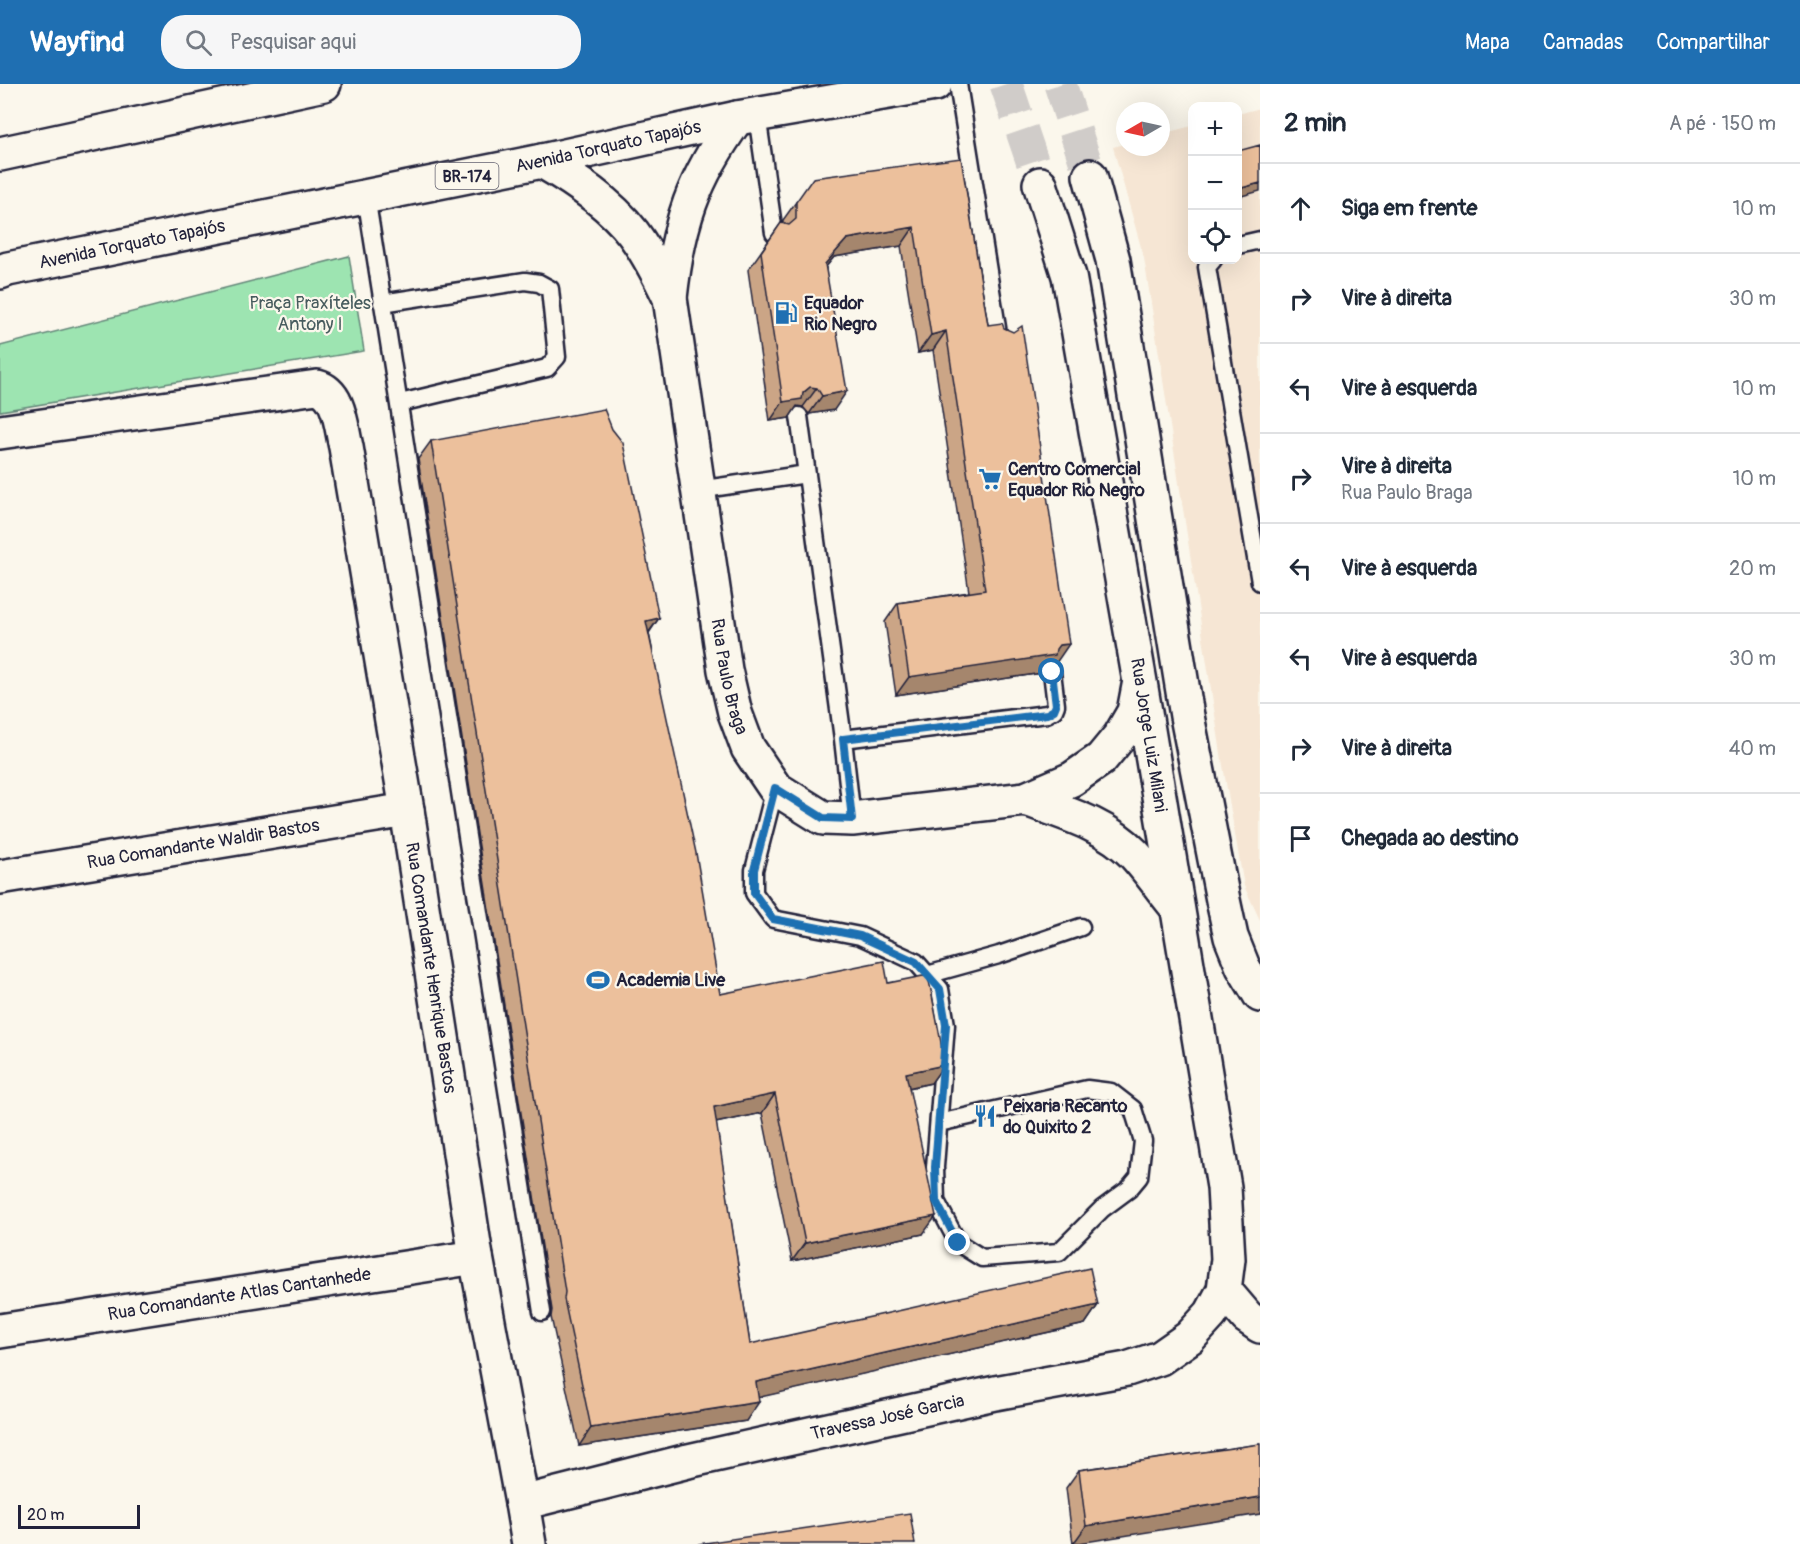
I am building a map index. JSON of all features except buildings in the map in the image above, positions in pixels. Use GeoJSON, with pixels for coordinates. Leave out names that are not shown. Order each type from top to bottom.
{"type":"FeatureCollection","features":[{"type":"Feature","properties":{"kind":"main road"},"geometry":{"type":"LineString","coordinates":[[0,154],[324,84]]}},
{"type":"Feature","properties":{"kind":"main road","name":"Avenida Torquato Tapajós"},"geometry":{"type":"LineString","coordinates":[[3,270],[542,161],[747,116],[935,84]]}},
{"type":"Feature","properties":{"kind":"main road","name":"Rua Paulo Braga"},"geometry":{"type":"LineString","coordinates":[[747,116],[715,149],[698,182],[683,220],[674,259],[670,298],[724,670],[735,713],[748,748],[775,788],[823,818],[852,819],[1026,799],[1072,780],[1101,759],[1120,736],[1134,712],[1140,682]]}},
{"type":"Feature","properties":{"kind":"main road","name":"Rua Paulo Braga"},"geometry":{"type":"LineString","coordinates":[[542,161],[590,192],[632,232],[653,263],[670,298]]}},
{"type":"Feature","properties":{"kind":"main road"},"geometry":{"type":"LineString","coordinates":[[1090,176],[1113,260],[1187,716],[1223,900],[1231,937],[1243,967],[1260,995]]}},
{"type":"Feature","properties":{"kind":"main road","name":"Rua Jorge Luiz Milani"},"geometry":{"type":"LineString","coordinates":[[1040,184],[1069,276],[1140,682],[1224,1187],[1228,1259],[1224,1290]]}},
{"type":"Feature","properties":{"kind":"main road","name":"Rua Comandante Henrique Bastos"},"geometry":{"type":"LineString","coordinates":[[0,432],[317,387],[330,394],[339,415],[346,447],[407,810],[476,1257],[529,1544]]}},
{"type":"Feature","properties":{"kind":"main road","name":"Rua Paulo Braga"},"geometry":{"type":"LineString","coordinates":[[1026,799],[1085,821],[1107,832],[1133,853],[1177,907]]}},
{"type":"Feature","properties":{"kind":"main road","name":"Rua Comandante Waldir Bastos"},"geometry":{"type":"LineString","coordinates":[[0,877],[407,810]]}},
{"type":"Feature","properties":{"kind":"main road","name":"Rua Comandante Atlas Cantanhede"},"geometry":{"type":"LineString","coordinates":[[0,1331],[476,1257]]}},
{"type":"Feature","properties":{"kind":"main road"},"geometry":{"type":"LineString","coordinates":[[1224,1290],[1247,1317],[1260,1326]]}},
{"type":"Feature","properties":{"kind":"main road","name":"Travessa José Garcia"},"geometry":{"type":"LineString","coordinates":[[522,1503],[688,1461],[855,1423],[1127,1368],[1160,1358],[1190,1336],[1211,1314],[1224,1290]]}},
{"type":"Feature","properties":{"kind":"lane"},"geometry":{"type":"LineString","coordinates":[[958,84],[999,340]]}},
{"type":"Feature","properties":{"kind":"lane"},"geometry":{"type":"LineString","coordinates":[[747,116],[774,232]]}},
{"type":"Feature","properties":{"kind":"lane"},"geometry":{"type":"LineString","coordinates":[[366,196],[542,1312]]}},
{"type":"Feature","properties":{"kind":"lane"},"geometry":{"type":"LineString","coordinates":[[1242,244],[1260,240]]}},
{"type":"Feature","properties":{"kind":"lane"},"geometry":{"type":"LineString","coordinates":[[1210,264],[1208,267],[1260,582]]}},
{"type":"Feature","properties":{"kind":"lane"},"geometry":{"type":"LineString","coordinates":[[382,303],[525,281],[539,283],[550,289],[557,357],[547,368],[400,403]]}},
{"type":"Feature","properties":{"kind":"lane"},"geometry":{"type":"LineString","coordinates":[[799,416],[852,819]]}},
{"type":"Feature","properties":{"kind":"lane"},"geometry":{"type":"LineString","coordinates":[[698,490],[807,474]]}},
{"type":"Feature","properties":{"kind":"lane"},"geometry":{"type":"LineString","coordinates":[[843,739],[1047,714],[1054,710],[1056,705],[1052,672]]}},
{"type":"Feature","properties":{"kind":"lane"},"geometry":{"type":"LineString","coordinates":[[775,788],[754,870],[754,893],[773,919],[860,936],[916,962],[940,989],[946,1025],[935,1167],[936,1201],[958,1243],[982,1258],[1059,1252],[1102,1209],[1129,1190],[1138,1177],[1143,1141],[1133,1109],[1111,1092],[1087,1089],[939,1123]]}},
{"type":"Feature","properties":{"kind":"lane"},"geometry":{"type":"LineString","coordinates":[[927,975],[999,955],[1081,927]]}},
{"type":"Feature","properties":{"kind":"shaded area"},"geometry":{"type":"Polygon","coordinates":[[[1260,108],[1260,920],[1244,886],[1222,760],[1144,258],[1113,147],[1116,146],[1116,156],[1170,156],[1170,132],[1188,127],[1188,264],[1242,264],[1242,113],[1260,108]]]}},
{"type":"Feature","properties":{"kind":"green space","name":"Praça Praxíteles Antony I"},"geometry":{"type":"Polygon","coordinates":[[[349,256],[364,351],[0,411],[0,346],[349,256]]]}},
{"type":"Feature","properties":{"kind":"tunnel"},"geometry":{"type":"LineString","coordinates":[[1006,84],[1040,184]]}},
{"type":"Feature","properties":{"kind":"tunnel"},"geometry":{"type":"LineString","coordinates":[[1060,84],[1090,176]]}},
{"type":"Feature","properties":{"kind":"place","name":"Equador Rio Negro"},"geometry":{"type":"Point","coordinates":[786,313]}},
{"type":"Feature","properties":{"kind":"place","name":"Centro Comercial Equador Rio Negro"},"geometry":{"type":"Point","coordinates":[990,479]}},
{"type":"Feature","properties":{"kind":"place","name":"Academia Live"},"geometry":{"type":"Point","coordinates":[598,980]}},
{"type":"Feature","properties":{"kind":"place","name":"Peixaria Recanto do Quixito 2"},"geometry":{"type":"Point","coordinates":[985,1116]}},
{"type":"Feature","properties":{"kind":"route"},"geometry":{"type":"LineString","coordinates":[[958,1243],[936,1201],[935,1167],[946,1025],[940,989],[916,962],[860,936],[773,919],[754,893],[754,870],[775,788],[800,806],[823,818],[852,819],[843,739],[1047,714],[1054,710],[1056,705],[1052,672]]}}]}
